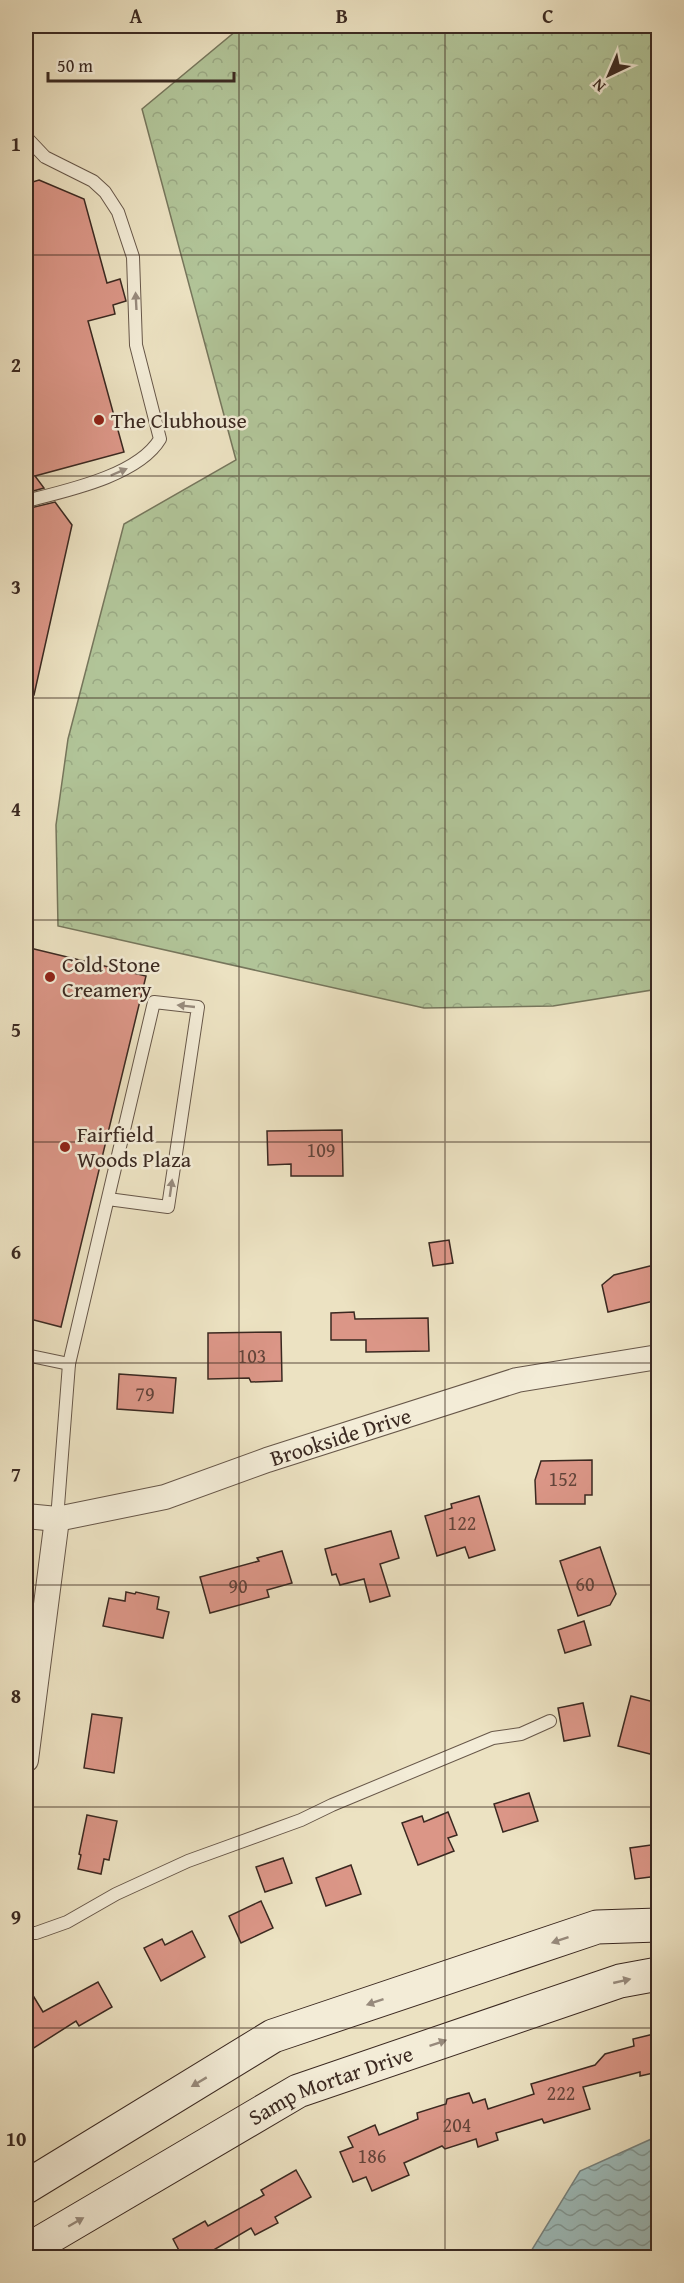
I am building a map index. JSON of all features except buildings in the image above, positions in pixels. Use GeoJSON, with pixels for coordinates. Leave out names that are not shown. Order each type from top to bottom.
{"type":"FeatureCollection","features":[{"type":"Feature","properties":{"kind":"main road"},"geometry":{"type":"LineString","coordinates":[[26,2187],[273,2036],[597,1927],[658,1925]]}},
{"type":"Feature","properties":{"kind":"main road","name":"Samp Mortar Drive"},"geometry":{"type":"LineString","coordinates":[[26,2251],[298,2091],[620,1981],[658,1974]]}},
{"type":"Feature","properties":{"kind":"street","name":"Brookside Drive"},"geometry":{"type":"LineString","coordinates":[[26,1516],[57,1519],[165,1497],[267,1460],[517,1380],[658,1357]]}},
{"type":"Feature","properties":{"kind":"street"},"geometry":{"type":"LineString","coordinates":[[26,1760],[57,1519]]}},
{"type":"Feature","properties":{"kind":"lane"},"geometry":{"type":"LineString","coordinates":[[26,137],[45,157],[93,181],[105,192],[118,212],[133,257],[136,345],[160,439],[153,450],[123,471],[26,501]]}},
{"type":"Feature","properties":{"kind":"lane"},"geometry":{"type":"LineString","coordinates":[[57,1519],[69,1364],[154,1002],[198,1007],[168,1207],[108,1199]]}},
{"type":"Feature","properties":{"kind":"lane"},"geometry":{"type":"LineString","coordinates":[[26,1355],[69,1364]]}},
{"type":"Feature","properties":{"kind":"lane"},"geometry":{"type":"LineString","coordinates":[[26,1933],[36,1933],[67,1922],[116,1894],[188,1861],[301,1820],[493,1738],[521,1734],[550,1721]]}},
{"type":"Feature","properties":{"kind":"green space"},"geometry":{"type":"Polygon","coordinates":[[[242,26],[658,26],[658,989],[553,1006],[424,1008],[58,926],[56,825],[68,739],[124,524],[236,460],[142,109],[242,26]]]}},
{"type":"Feature","properties":{"kind":"water"},"geometry":{"type":"Polygon","coordinates":[[[658,2136],[658,2257],[523,2257],[530,2253],[580,2171],[658,2136]]]}},
{"type":"Feature","properties":{"kind":"place","name":"The Clubhouse"},"geometry":{"type":"Point","coordinates":[99,420]}},
{"type":"Feature","properties":{"kind":"place","name":"Cold Stone Creamery"},"geometry":{"type":"Point","coordinates":[50,977]}},
{"type":"Feature","properties":{"kind":"place","name":"Fairfield Woods Plaza"},"geometry":{"type":"Point","coordinates":[65,1147]}}]}
